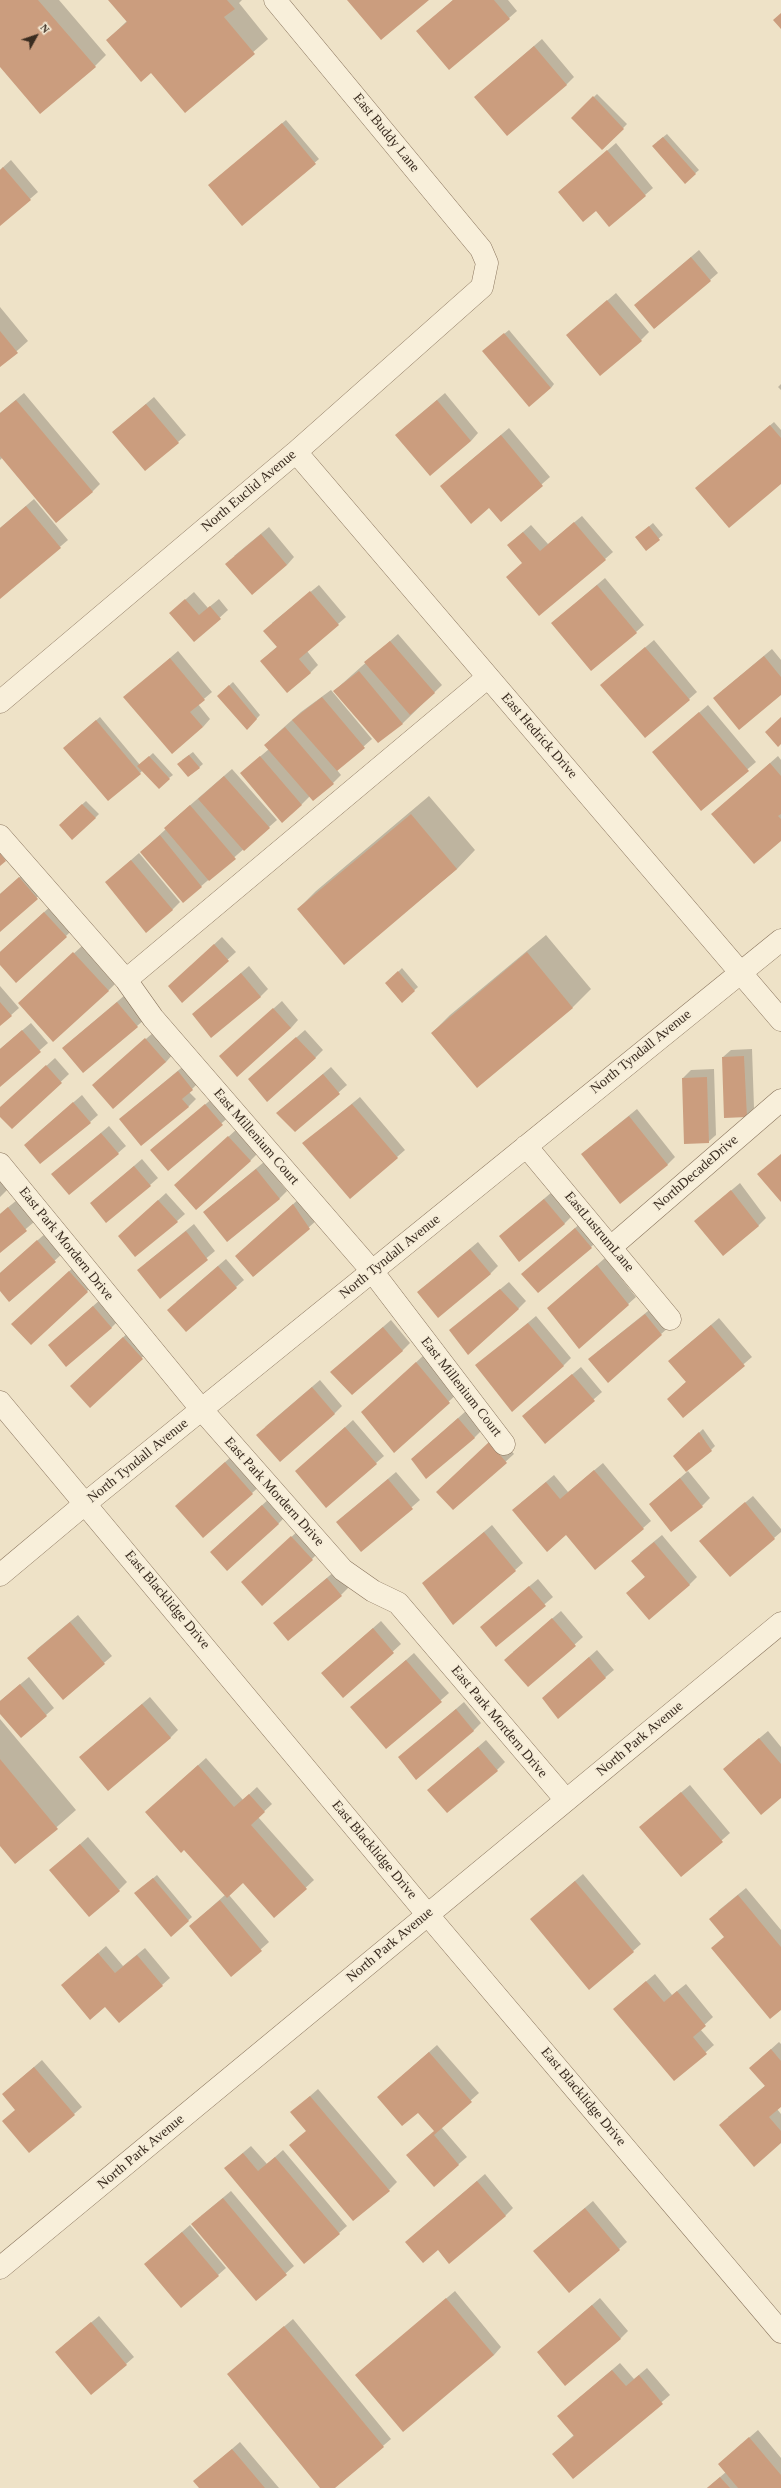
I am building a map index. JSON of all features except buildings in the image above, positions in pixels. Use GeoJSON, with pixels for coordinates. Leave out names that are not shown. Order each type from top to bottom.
{"type":"FeatureCollection","features":[{"type":"Feature","properties":{"kind":"street","name":"East Buddy Lane"},"geometry":{"type":"LineString","coordinates":[[275,0],[481,249],[487,263],[487,271]]}},
{"type":"Feature","properties":{"kind":"street","name":"North Euclid Avenue"},"geometry":{"type":"LineString","coordinates":[[0,702],[296,452],[468,301],[482,287],[487,271]]}},
{"type":"Feature","properties":{"kind":"street","name":"East Hedrick Drive"},"geometry":{"type":"LineString","coordinates":[[296,452],[781,1020]]}},
{"type":"Feature","properties":{"kind":"street"},"geometry":{"type":"LineString","coordinates":[[126,980],[488,677]]}},
{"type":"Feature","properties":{"kind":"street","name":"East Millenium Court"},"geometry":{"type":"LineString","coordinates":[[0,836],[126,980],[153,1018],[372,1271],[504,1444]]}},
{"type":"Feature","properties":{"kind":"street","name":"North Tyndall Avenue"},"geometry":{"type":"LineString","coordinates":[[0,1575],[86,1503],[781,940]]}},
{"type":"Feature","properties":{"kind":"street","name":"NorthDecadeDrive"},"geometry":{"type":"LineString","coordinates":[[611,1247],[781,1100]]}},
{"type":"Feature","properties":{"kind":"street","name":"EastLustrumLane"},"geometry":{"type":"LineString","coordinates":[[526,1146],[670,1319]]}},
{"type":"Feature","properties":{"kind":"street","name":"East Park Mordern Drive"},"geometry":{"type":"LineString","coordinates":[[0,1164],[202,1410],[343,1570],[373,1591],[398,1603],[566,1800]]}},
{"type":"Feature","properties":{"kind":"street","name":"East Blacklidge Drive"},"geometry":{"type":"LineString","coordinates":[[0,1402],[86,1503],[428,1914],[781,2332]]}},
{"type":"Feature","properties":{"kind":"street","name":"North Park Avenue"},"geometry":{"type":"LineString","coordinates":[[0,2268],[781,1623]]}}]}
